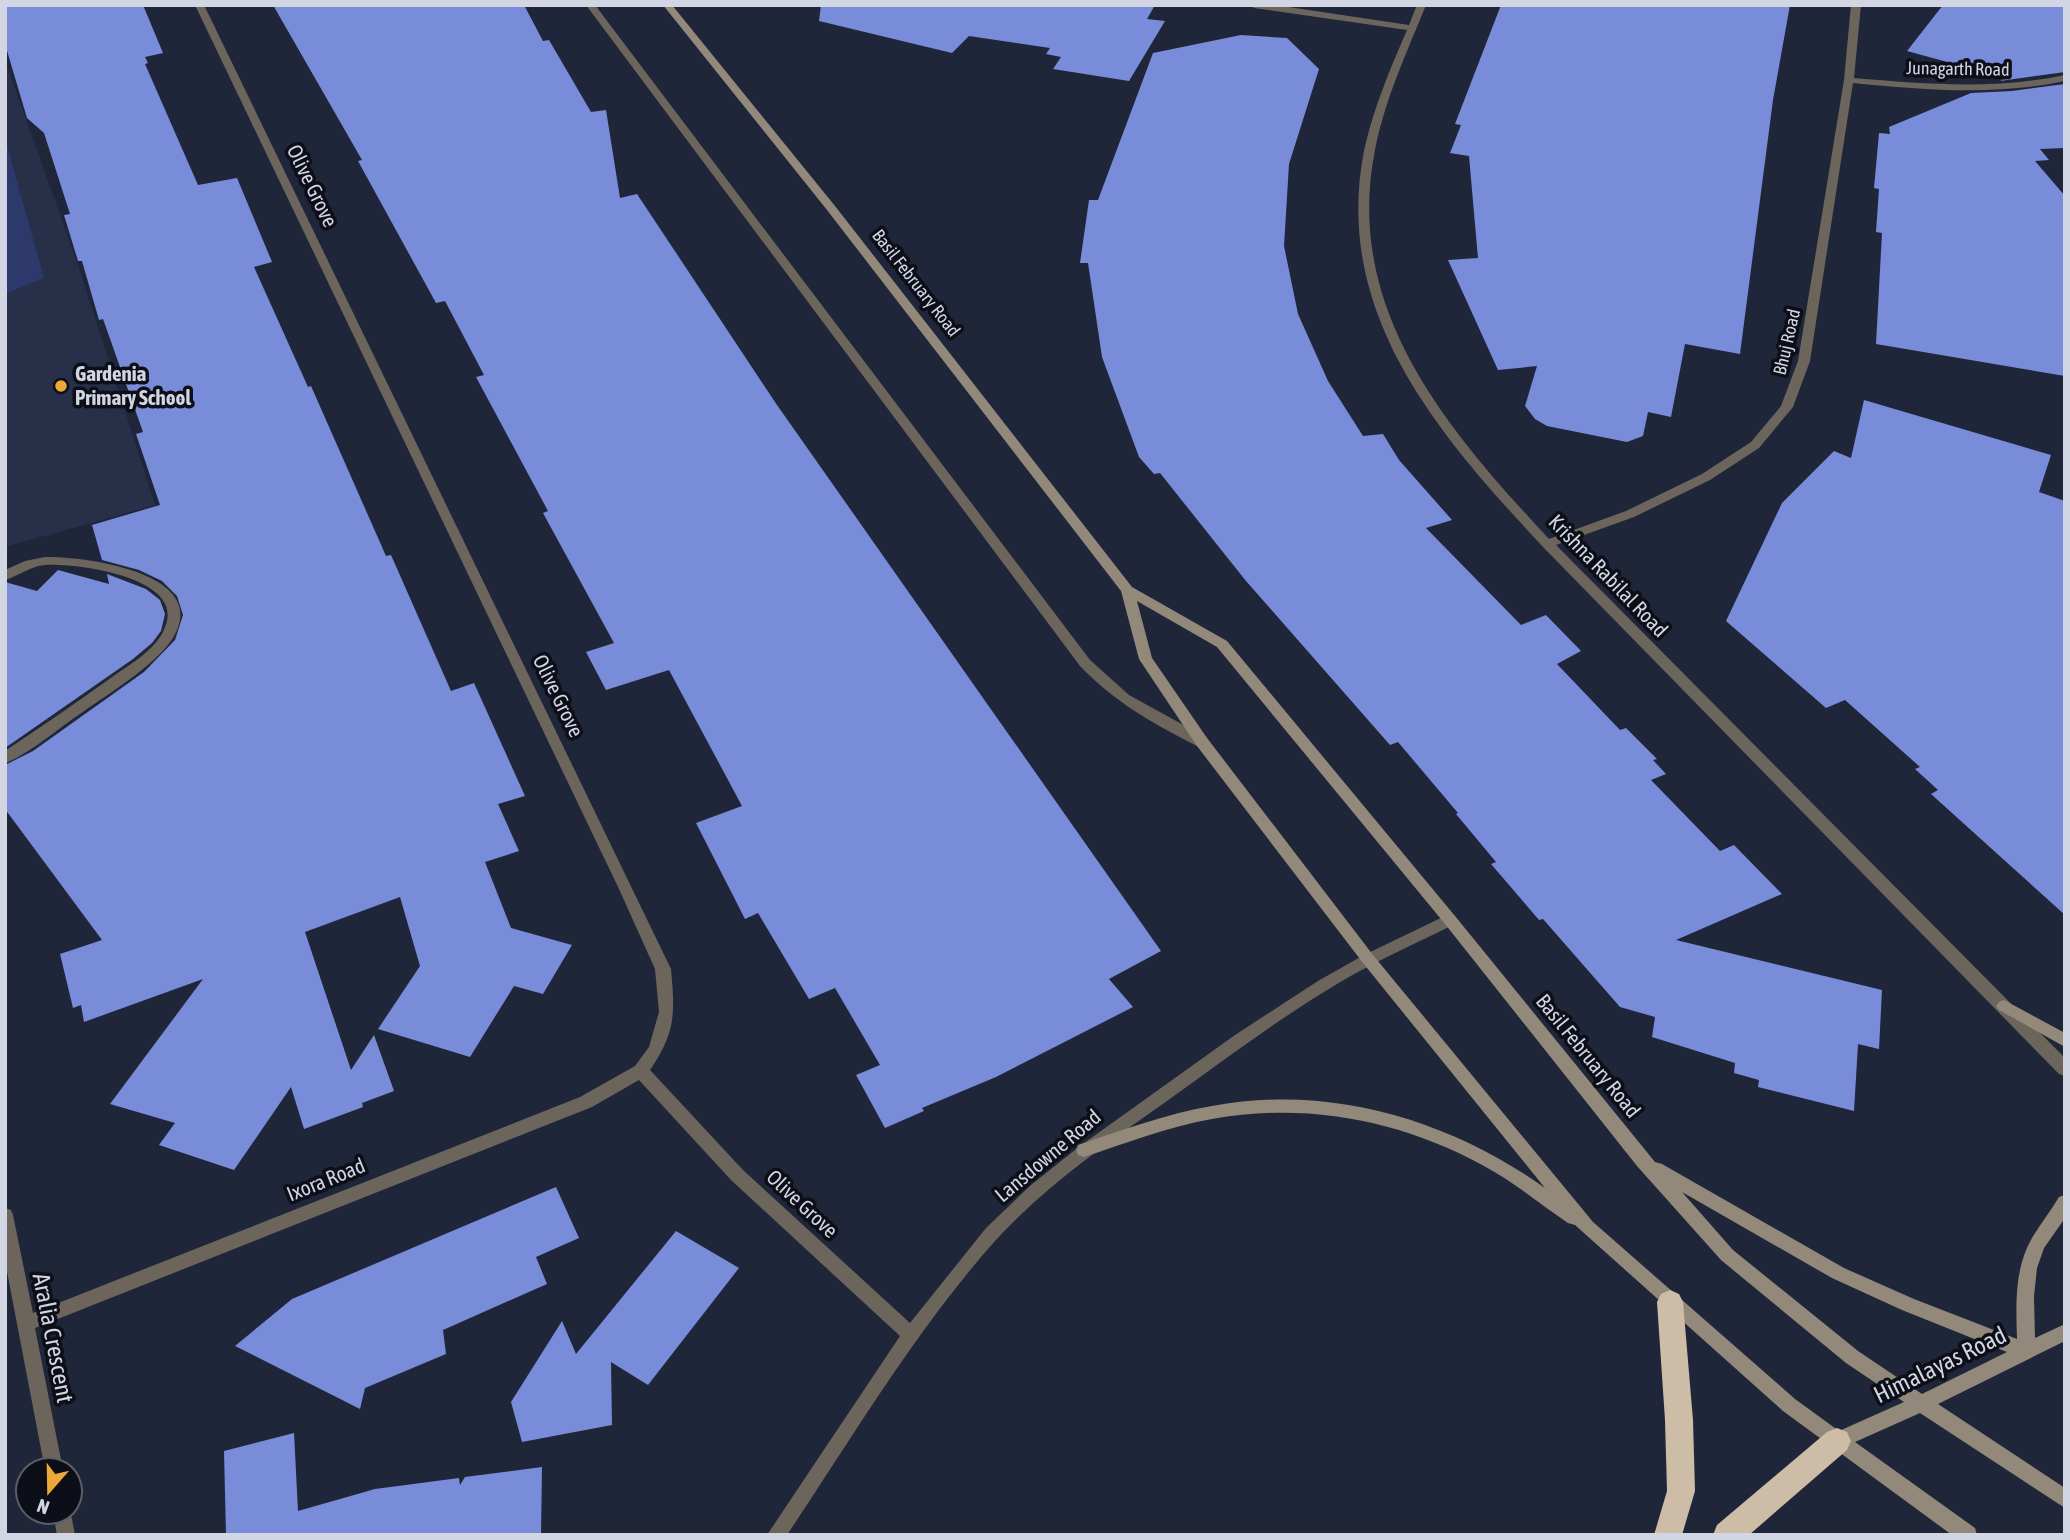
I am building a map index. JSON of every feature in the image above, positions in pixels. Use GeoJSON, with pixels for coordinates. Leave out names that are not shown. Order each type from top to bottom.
{"type":"FeatureCollection","features":[{"type":"Feature","properties":{"kind":"highway"},"geometry":{"type":"LineString","coordinates":[[1668,1535],[1681,1491],[1679,1420],[1670,1301]]}},
{"type":"Feature","properties":{"kind":"highway"},"geometry":{"type":"LineString","coordinates":[[1727,1535],[1837,1441]]}},
{"type":"Feature","properties":{"kind":"street","name":"Olive Grove"},"geometry":{"type":"LineString","coordinates":[[199,5],[663,969],[667,1012],[656,1049],[641,1072],[681,1119],[731,1169],[911,1335]]}},
{"type":"Feature","properties":{"kind":"street"},"geometry":{"type":"LineString","coordinates":[[590,5],[1085,663],[1103,684],[1142,712],[1202,742]]}},
{"type":"Feature","properties":{"kind":"street","name":"Basil February Road"},"geometry":{"type":"LineString","coordinates":[[667,5],[831,208],[1127,590],[1222,645],[1450,920],[1643,1161],[1727,1255],[1852,1356],[2065,1499]]}},
{"type":"Feature","properties":{"kind":"street"},"geometry":{"type":"LineString","coordinates":[[1254,5],[1412,28]]}},
{"type":"Feature","properties":{"kind":"street","name":"Krishna Rabilal Road"},"geometry":{"type":"LineString","coordinates":[[1422,5],[1380,112],[1366,170],[1363,226],[1370,279],[1387,332],[1424,398],[1469,461],[1547,544],[2065,1069]]}},
{"type":"Feature","properties":{"kind":"street","name":"Bhuj Road"},"geometry":{"type":"LineString","coordinates":[[1547,544],[1630,514],[1706,477],[1755,445],[1787,407],[1804,361],[1849,79],[1856,5]]}},
{"type":"Feature","properties":{"kind":"street","name":"Junagarth Road"},"geometry":{"type":"LineString","coordinates":[[1849,79],[1942,88],[1997,89],[2065,78]]}},
{"type":"Feature","properties":{"kind":"street"},"geometry":{"type":"LineString","coordinates":[[5,576],[21,567],[43,561],[68,561],[115,572],[157,585],[169,597],[174,617],[169,635],[146,659],[5,758]]}},
{"type":"Feature","properties":{"kind":"street","name":"Basil February Road"},"geometry":{"type":"LineString","coordinates":[[1127,590],[1146,659],[1202,742],[1368,959],[1587,1227],[1789,1405],[1968,1535]]}},
{"type":"Feature","properties":{"kind":"street","name":"Lansdowne Road"},"geometry":{"type":"LineString","coordinates":[[776,1535],[911,1335],[973,1255],[1021,1206],[1084,1150],[1234,1044],[1368,959],[1450,920]]}},
{"type":"Feature","properties":{"kind":"street"},"geometry":{"type":"LineString","coordinates":[[2004,1006],[2065,1041]]}},
{"type":"Feature","properties":{"kind":"street","name":"Ixora Road"},"geometry":{"type":"LineString","coordinates":[[25,1324],[586,1102],[641,1072]]}},
{"type":"Feature","properties":{"kind":"street"},"geometry":{"type":"LineString","coordinates":[[1084,1150],[1172,1121],[1233,1110],[1279,1105],[1325,1107],[1381,1116],[1433,1134],[1490,1161],[1587,1227]]}},
{"type":"Feature","properties":{"kind":"street"},"geometry":{"type":"LineString","coordinates":[[1643,1161],[1838,1273],[1887,1296],[2026,1351],[2029,1268],[2037,1244],[2057,1219],[2065,1202]]}},
{"type":"Feature","properties":{"kind":"street","name":"Aralia Crescent"},"geometry":{"type":"LineString","coordinates":[[5,1215],[51,1456]]}},
{"type":"Feature","properties":{"kind":"street","name":"Himalayas Road"},"geometry":{"type":"LineString","coordinates":[[1837,1441],[1924,1402],[2065,1332]]}},
{"type":"Feature","properties":{"kind":"shaded area","name":"Gardenia Primary School"},"geometry":{"type":"Polygon","coordinates":[[[5,60],[79,268],[155,505],[5,547],[5,60]]]}},
{"type":"Feature","properties":{"kind":"shaded area"},"geometry":{"type":"Polygon","coordinates":[[[5,138],[44,278],[5,294],[5,138]]]}},
{"type":"Feature","properties":{"kind":"building"},"geometry":{"type":"Polygon","coordinates":[[[5,5],[143,5],[163,53],[145,57],[148,63],[145,64],[198,185],[237,178],[272,262],[254,267],[308,387],[311,386],[386,556],[391,555],[451,691],[474,683],[525,796],[498,804],[519,851],[485,862],[511,928],[572,945],[543,994],[514,986],[470,1057],[378,1029],[420,966],[400,897],[305,932],[351,1070],[374,1035],[394,1091],[362,1103],[363,1107],[304,1129],[291,1087],[234,1170],[159,1145],[175,1123],[110,1104],[203,979],[84,1022],[81,1005],[73,1008],[60,954],[102,940],[5,809],[5,765],[33,751],[144,672],[175,640],[183,615],[177,596],[162,581],[139,570],[102,560],[92,525],[160,505],[136,434],[143,432],[103,319],[99,320],[82,261],[78,261],[64,215],[70,214],[44,133],[27,118],[5,44],[5,5]]]}},
{"type":"Feature","properties":{"kind":"building"},"geometry":{"type":"Polygon","coordinates":[[[273,5],[524,5],[543,41],[549,40],[591,112],[606,110],[620,198],[637,194],[777,405],[1161,951],[1109,979],[1133,1007],[996,1077],[922,1108],[924,1111],[885,1128],[856,1075],[880,1065],[835,988],[809,999],[758,913],[745,919],[696,823],[742,806],[669,670],[606,690],[586,652],[614,643],[543,513],[548,511],[476,377],[484,375],[445,301],[436,303],[358,161],[362,160],[273,5]]]}},
{"type":"Feature","properties":{"kind":"building"},"geometry":{"type":"Polygon","coordinates":[[[821,5],[1155,5],[1147,19],[1165,21],[1129,81],[1053,69],[1061,57],[1046,54],[1050,48],[969,36],[952,53],[819,21],[821,5]]]}},
{"type":"Feature","properties":{"kind":"building"},"geometry":{"type":"Polygon","coordinates":[[[1501,5],[1790,5],[1773,100],[1740,354],[1685,344],[1671,417],[1648,412],[1643,436],[1627,442],[1547,426],[1535,419],[1525,406],[1537,366],[1498,370],[1448,260],[1478,258],[1469,156],[1450,153],[1461,125],[1455,124],[1501,5]]]}},
{"type":"Feature","properties":{"kind":"building"},"geometry":{"type":"Polygon","coordinates":[[[1943,5],[2065,5],[2065,72],[2000,81],[2006,78],[1907,51],[1943,5]]]}},
{"type":"Feature","properties":{"kind":"building"},"geometry":{"type":"Polygon","coordinates":[[[1241,35],[1287,38],[1319,69],[1289,164],[1284,246],[1298,314],[1328,381],[1363,436],[1383,434],[1399,460],[1452,520],[1426,528],[1521,625],[1546,615],[1581,651],[1557,664],[1620,730],[1626,728],[1657,759],[1653,760],[1666,774],[1651,780],[1720,851],[1734,845],[1782,894],[1676,940],[1882,990],[1879,1049],[1858,1044],[1854,1111],[1758,1087],[1759,1080],[1734,1073],[1735,1063],[1652,1037],[1655,1017],[1620,1007],[1543,919],[1539,920],[1491,864],[1496,862],[1456,814],[1458,813],[1398,742],[1390,745],[1246,581],[1160,473],[1154,474],[1139,457],[1102,357],[1088,263],[1080,263],[1089,200],[1098,200],[1153,53],[1241,35]]]}},
{"type":"Feature","properties":{"kind":"building"},"geometry":{"type":"Polygon","coordinates":[[[2065,84],[2065,148],[2040,149],[2049,160],[2035,161],[2065,196],[2065,376],[1876,344],[1882,233],[1876,232],[1879,189],[1874,188],[1879,133],[1890,134],[1889,127],[1971,93],[2065,84]]]}},
{"type":"Feature","properties":{"kind":"building"},"geometry":{"type":"Polygon","coordinates":[[[1864,400],[2051,455],[2039,492],[2065,501],[2065,915],[1931,794],[1938,790],[1915,769],[1920,767],[1845,700],[1826,708],[1726,621],[1782,503],[1834,451],[1851,458],[1864,400]]]}},
{"type":"Feature","properties":{"kind":"building"},"geometry":{"type":"Polygon","coordinates":[[[58,570],[109,584],[107,574],[146,589],[160,600],[165,614],[161,631],[152,643],[133,659],[5,748],[5,582],[37,591],[58,570]]]}},
{"type":"Feature","properties":{"kind":"building"},"geometry":{"type":"Polygon","coordinates":[[[556,1187],[579,1238],[536,1257],[547,1284],[443,1330],[446,1354],[365,1388],[360,1409],[235,1346],[292,1299],[556,1187]]]}},
{"type":"Feature","properties":{"kind":"building"},"geometry":{"type":"Polygon","coordinates":[[[676,1231],[739,1268],[648,1385],[611,1362],[612,1425],[522,1442],[511,1402],[562,1321],[576,1354],[676,1231]]]}},
{"type":"Feature","properties":{"kind":"building"},"geometry":{"type":"Polygon","coordinates":[[[294,1433],[298,1511],[375,1489],[459,1478],[460,1485],[465,1477],[542,1467],[541,1535],[226,1535],[224,1451],[294,1433]]]}},
{"type":"Feature","properties":{"kind":"place","name":"Gardenia Primary School"},"geometry":{"type":"Point","coordinates":[61,386]}}]}
